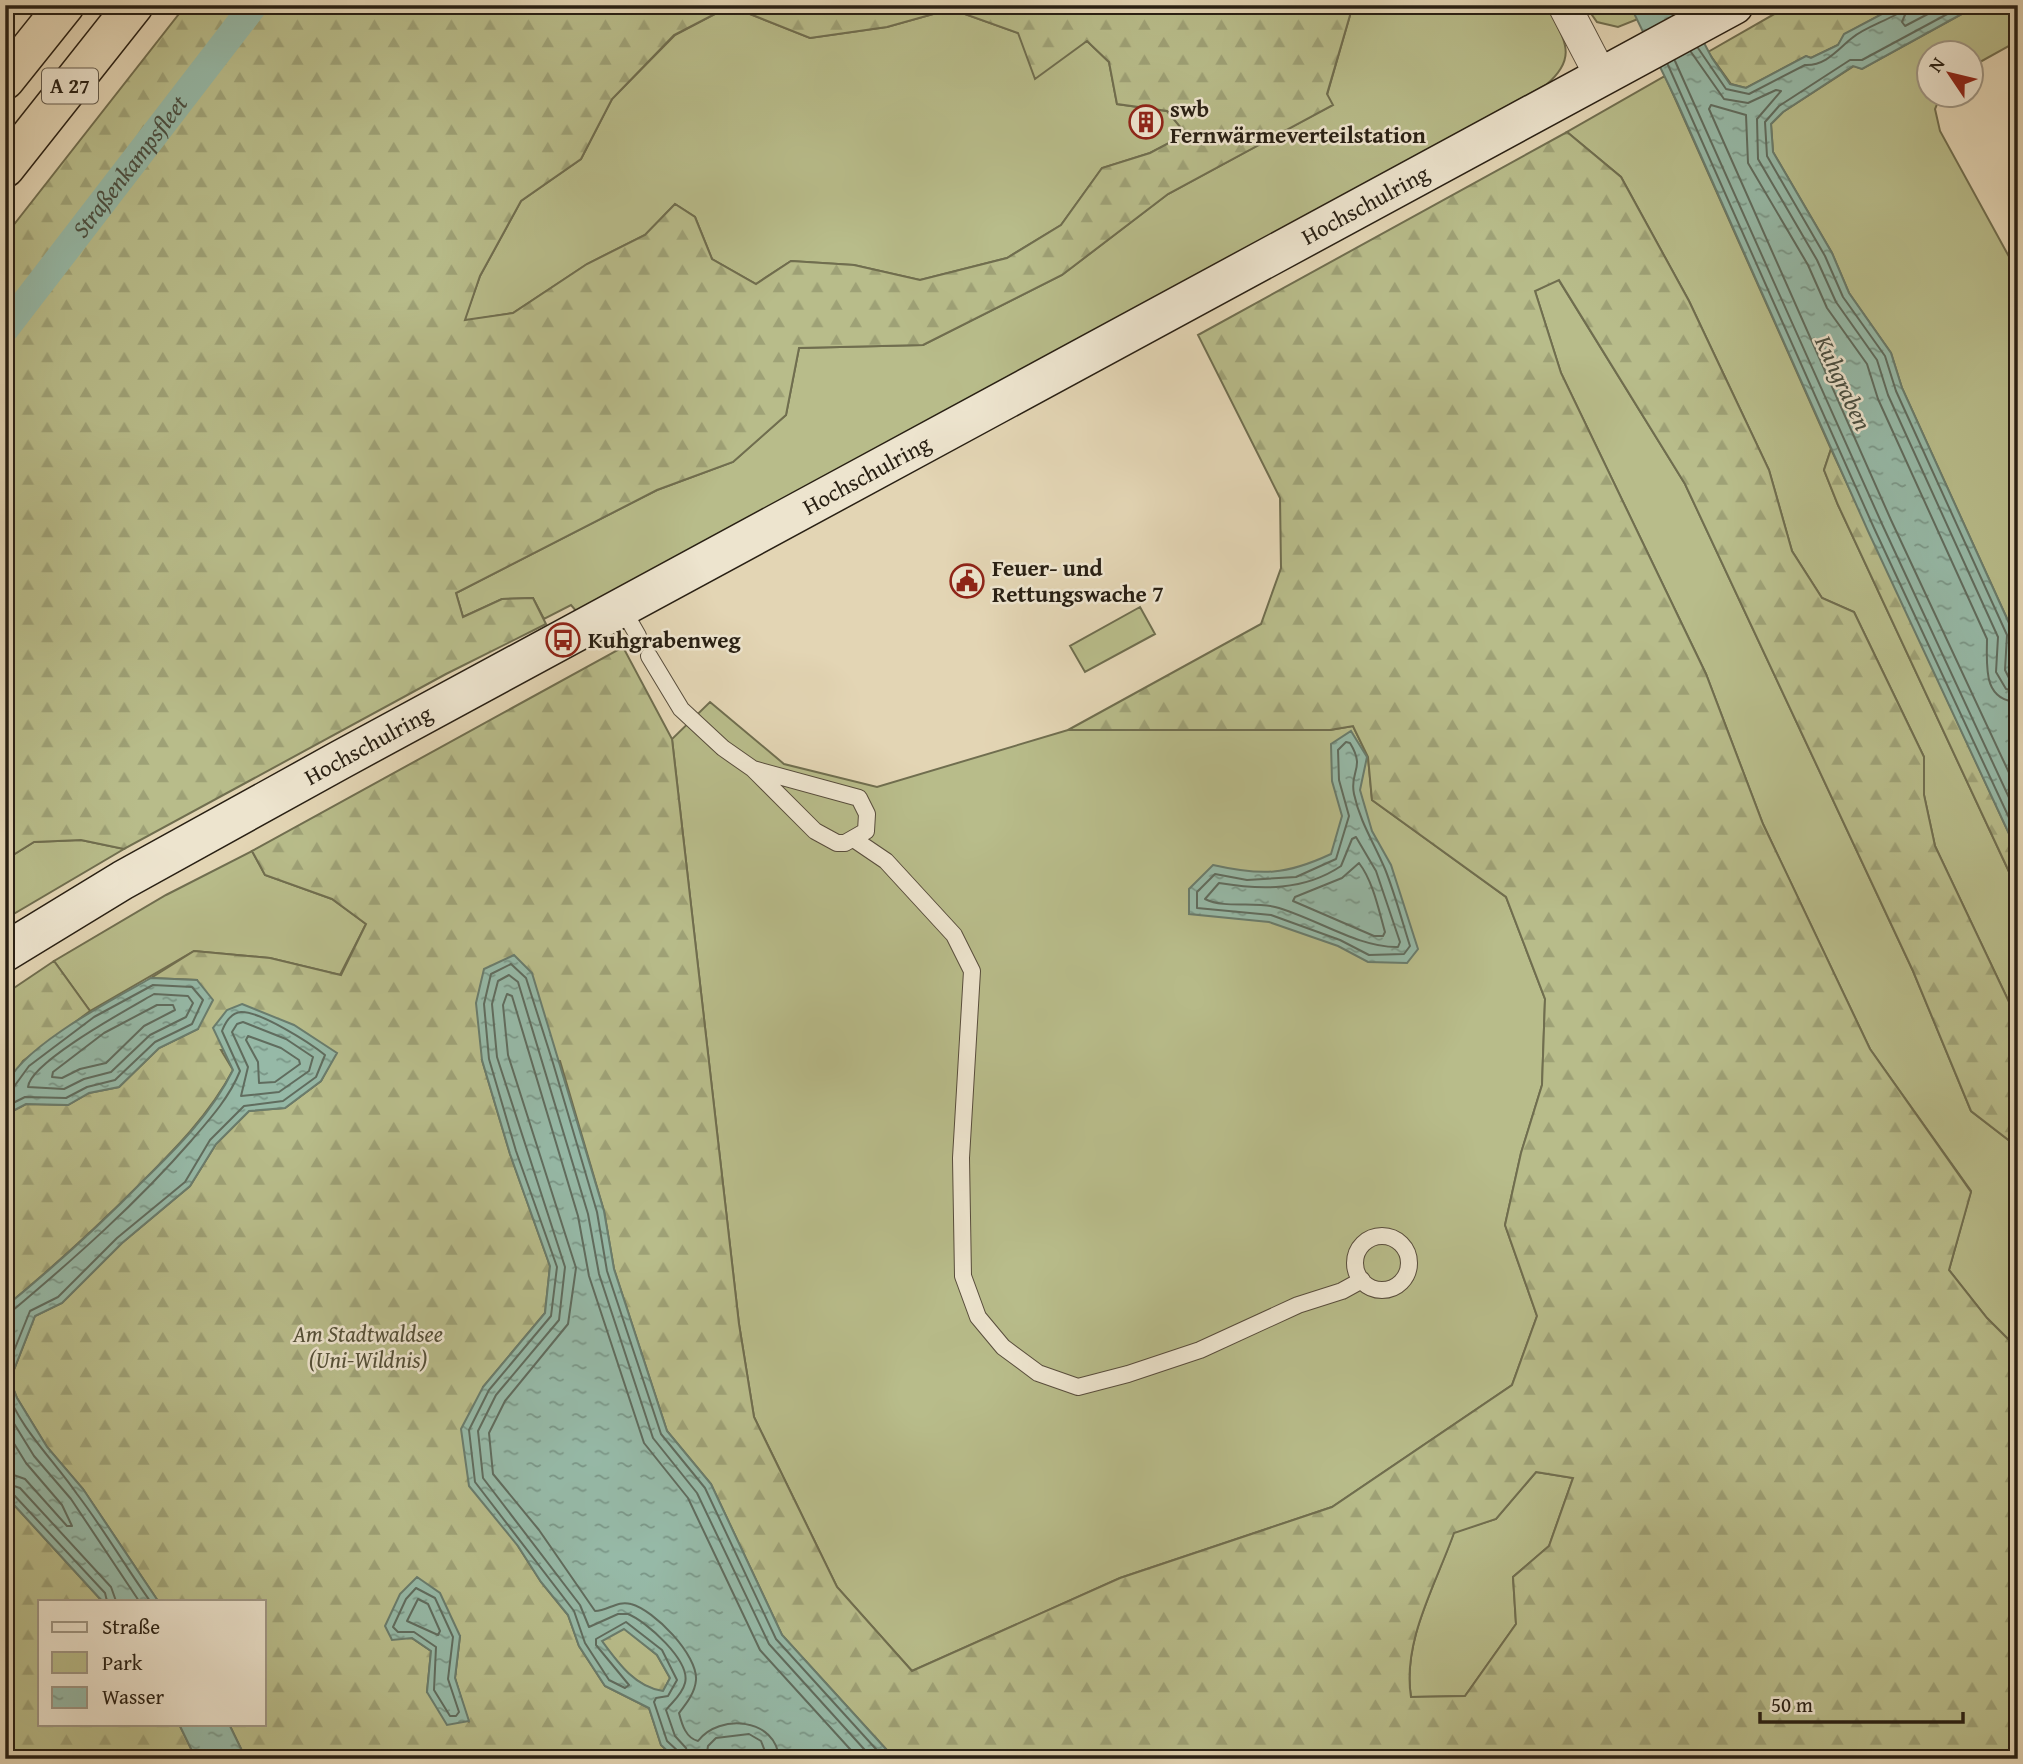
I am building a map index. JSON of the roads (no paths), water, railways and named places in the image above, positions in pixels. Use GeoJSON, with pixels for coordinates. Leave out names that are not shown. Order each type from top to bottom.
{"type":"FeatureCollection","features":[{"type":"Feature","properties":{"kind":"highway","name":"A 27"},"geometry":{"type":"LineString","coordinates":[[5,80],[65,5]]}},
{"type":"Feature","properties":{"kind":"highway","name":"A 27"},"geometry":{"type":"LineString","coordinates":[[5,168],[134,5]]}},
{"type":"Feature","properties":{"kind":"street"},"geometry":{"type":"LineString","coordinates":[[1564,5],[1601,76]]}},
{"type":"Feature","properties":{"kind":"street","name":"Hochschulring"},"geometry":{"type":"LineString","coordinates":[[5,952],[123,880],[630,622],[1601,76],[1734,5]]}},
{"type":"Feature","properties":{"kind":"lane"},"geometry":{"type":"LineString","coordinates":[[649,656],[681,709],[723,748],[753,769],[815,831],[837,843],[855,840],[866,831],[867,814],[859,798],[753,769]]}},
{"type":"Feature","properties":{"kind":"lane"},"geometry":{"type":"LineString","coordinates":[[855,840],[886,861],[954,935],[972,971],[961,1158],[963,1276],[978,1317],[1003,1347],[1038,1373],[1077,1387],[1128,1374],[1200,1350],[1298,1305],[1342,1291],[1362,1280]]}},
{"type":"Feature","properties":{"kind":"water","name":"Kuhgraben"},"geometry":{"type":"Polygon","coordinates":[[[1630,5],[1684,5],[1712,58],[1730,84],[1746,88],[1806,56],[1811,58],[1838,45],[1844,34],[1899,5],[1978,5],[1862,69],[1853,66],[1783,112],[1771,124],[1773,152],[1832,253],[1849,293],[1891,353],[1902,388],[2014,634],[2012,669],[2018,683],[2018,853],[1868,531],[1677,102],[1630,5]]]}},
{"type":"Feature","properties":{"kind":"water"},"geometry":{"type":"Polygon","coordinates":[[[1351,731],[1367,757],[1360,790],[1372,831],[1391,865],[1418,949],[1407,963],[1368,962],[1338,946],[1269,922],[1189,914],[1189,889],[1213,865],[1246,871],[1274,872],[1300,866],[1331,854],[1342,816],[1332,781],[1331,744],[1351,731]]]}},
{"type":"Feature","properties":{"kind":"water"},"geometry":{"type":"Polygon","coordinates":[[[514,955],[532,973],[604,1211],[614,1269],[667,1431],[711,1484],[782,1635],[895,1759],[754,1759],[748,1750],[723,1751],[722,1759],[676,1759],[661,1745],[649,1708],[605,1686],[579,1646],[568,1615],[541,1582],[518,1546],[469,1486],[461,1429],[483,1387],[545,1313],[550,1266],[510,1154],[482,1060],[476,1003],[484,969],[514,955]],[[624,1629],[602,1641],[636,1679],[653,1689],[663,1691],[670,1678],[657,1655],[624,1629]]]}},
{"type":"Feature","properties":{"kind":"water"},"geometry":{"type":"Polygon","coordinates":[[[151,978],[197,980],[213,1000],[198,1029],[159,1048],[119,1087],[89,1093],[68,1105],[26,1104],[5,1115],[5,1088],[28,1057],[69,1026],[151,978]]]}},
{"type":"Feature","properties":{"kind":"water"},"geometry":{"type":"Polygon","coordinates":[[[242,1004],[294,1025],[337,1053],[321,1081],[285,1108],[249,1111],[216,1144],[190,1186],[122,1243],[62,1303],[35,1316],[10,1380],[17,1398],[47,1447],[83,1489],[157,1600],[101,1600],[5,1495],[5,1307],[110,1214],[168,1156],[215,1101],[233,1070],[213,1028],[227,1010],[242,1004]]]}},
{"type":"Feature","properties":{"kind":"water"},"geometry":{"type":"Polygon","coordinates":[[[417,1577],[440,1593],[460,1636],[455,1678],[469,1721],[447,1725],[427,1692],[431,1651],[412,1638],[392,1640],[385,1626],[400,1594],[417,1577]]]}},
{"type":"Feature","properties":{"kind":"water"},"geometry":{"type":"Polygon","coordinates":[[[180,1726],[230,1726],[246,1759],[196,1759],[180,1726]]]}},
{"type":"Feature","properties":{"kind":"waterway","name":"Straßenkampsfleet"},"geometry":{"type":"LineString","coordinates":[[5,329],[254,5]]}},
{"type":"Feature","properties":{"kind":"place","name":"swb Fernwärmeverteilstation"},"geometry":{"type":"Point","coordinates":[1146,122]}},
{"type":"Feature","properties":{"kind":"place","name":"Feuer- und Rettungswache 7"},"geometry":{"type":"Point","coordinates":[967,581]}},
{"type":"Feature","properties":{"kind":"place","name":"Kuhgrabenweg"},"geometry":{"type":"Point","coordinates":[563,640]}},
{"type":"Feature","properties":{"kind":"park label","name":"Am Stadtwaldsee (Uni-Wildnis)"},"geometry":{"type":"Point","coordinates":[368,1347]}}]}
